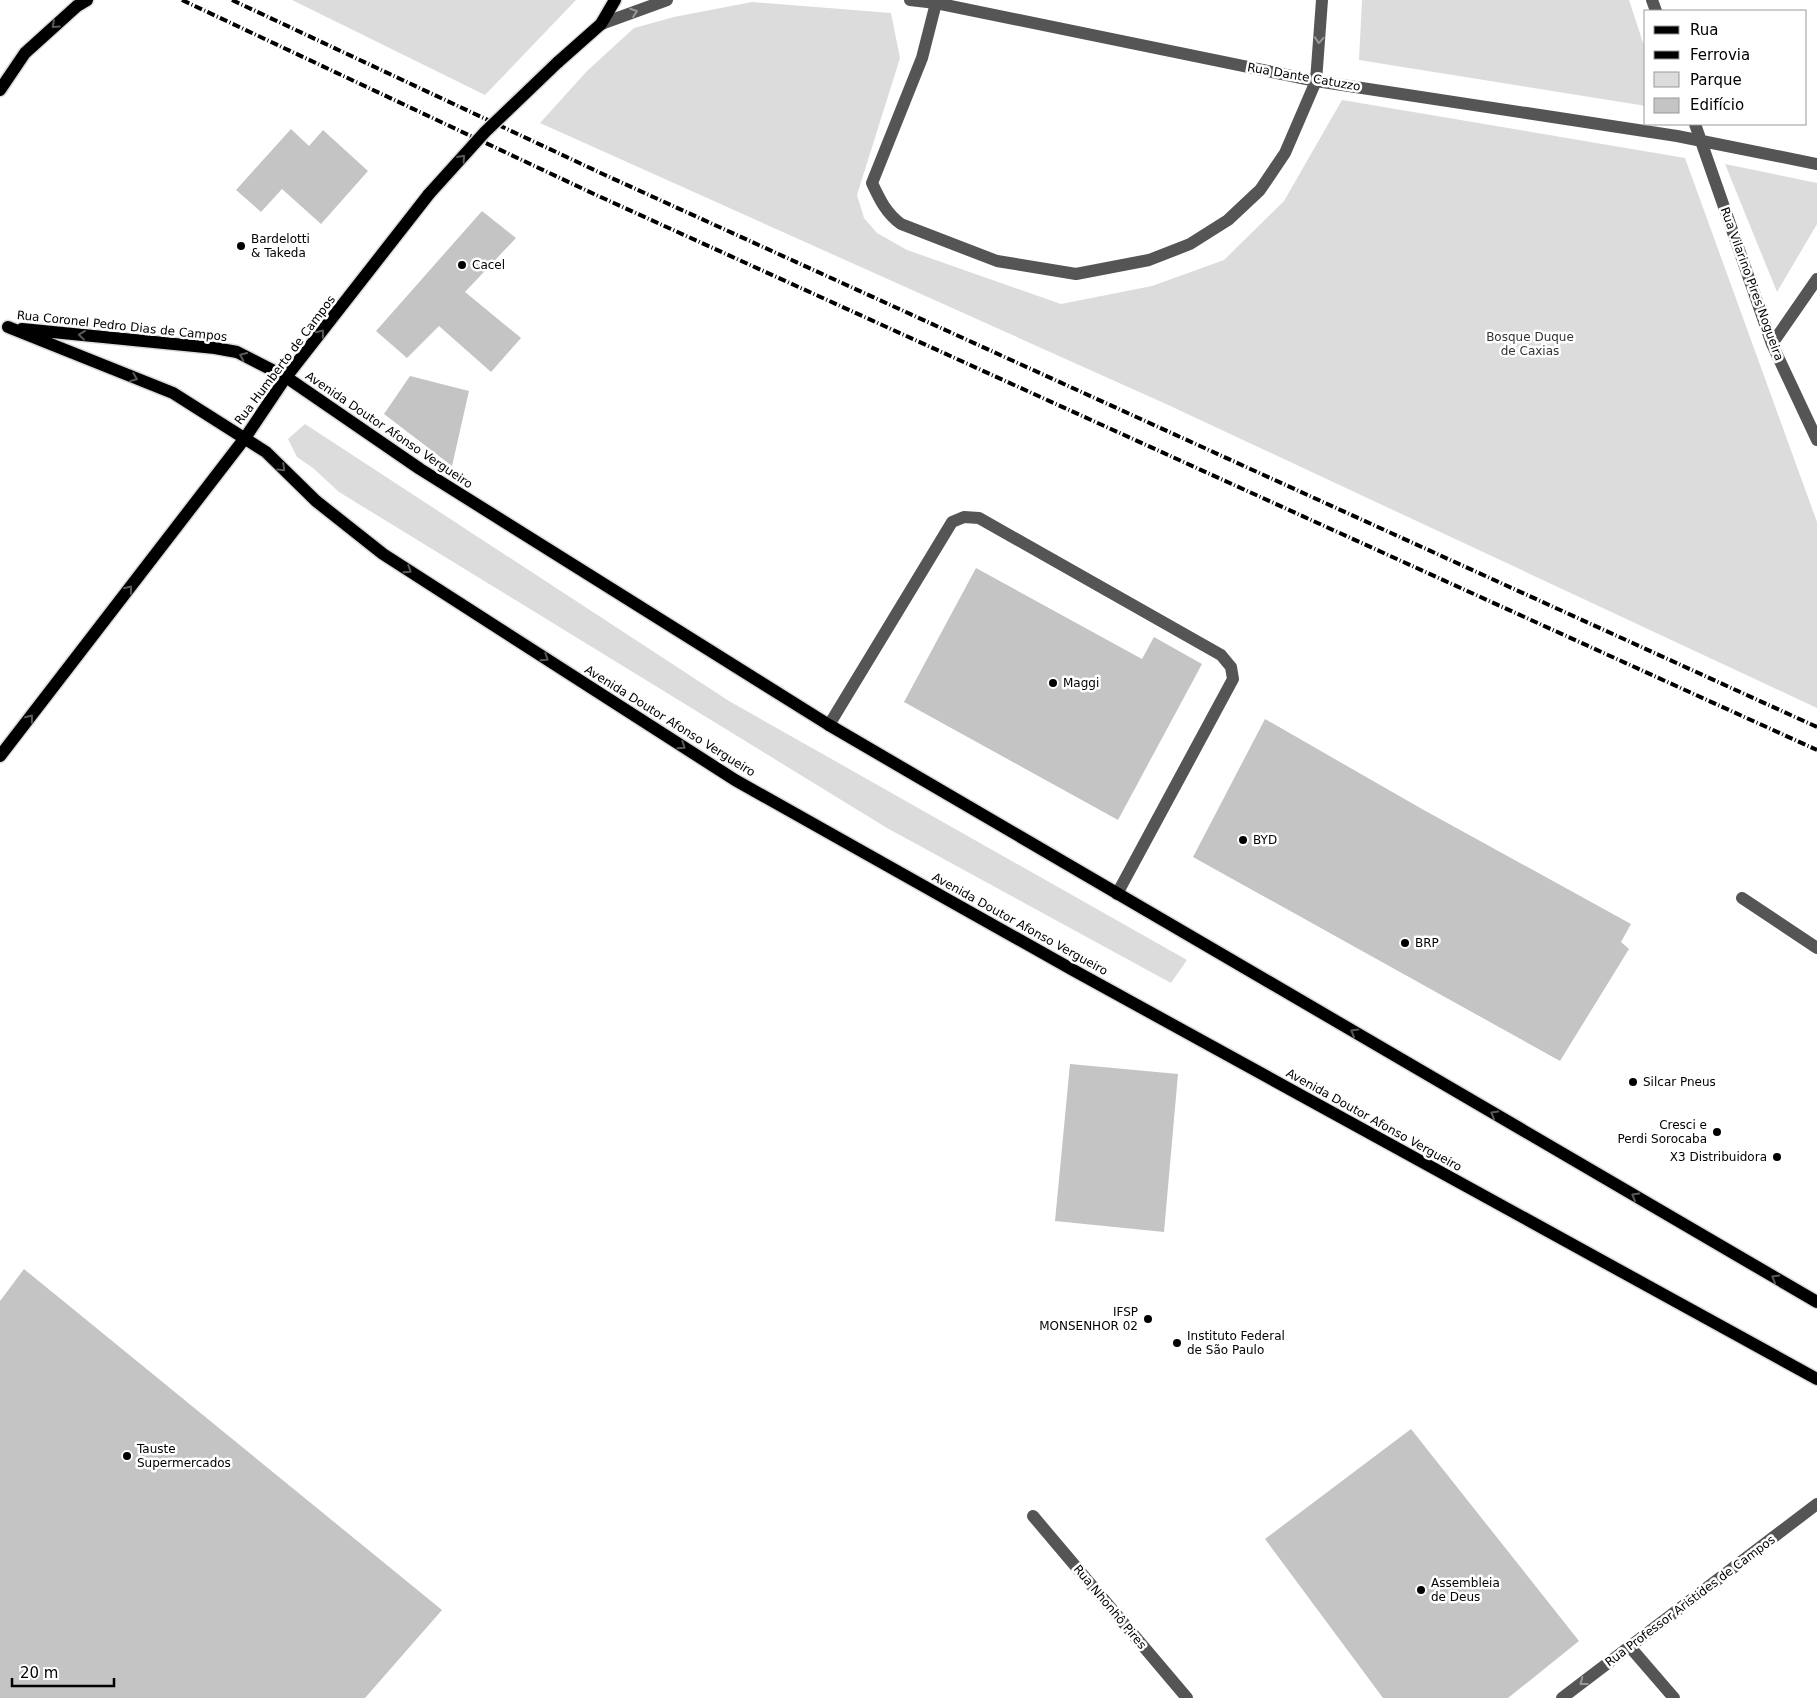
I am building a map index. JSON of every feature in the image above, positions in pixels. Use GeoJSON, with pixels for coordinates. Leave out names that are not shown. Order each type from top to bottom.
{"type":"FeatureCollection","features":[{"type":"Feature","properties":{"kind":"main road"},"geometry":{"type":"LineString","coordinates":[[0,90],[25,53],[77,6],[87,0]]}},
{"type":"Feature","properties":{"kind":"main road","name":"Rua Humberto de Campos"},"geometry":{"type":"LineString","coordinates":[[0,756],[245,438],[286,377],[429,194],[485,132],[557,63],[602,24],[616,0]]}},
{"type":"Feature","properties":{"kind":"main road","name":"Rua Coronel Pedro Dias de Campos"},"geometry":{"type":"LineString","coordinates":[[4,327],[215,348],[237,352],[286,377]]}},
{"type":"Feature","properties":{"kind":"main road","name":"Rua Coronel Pedro Dias de Campos"},"geometry":{"type":"LineString","coordinates":[[4,327],[173,393],[245,438]]}},
{"type":"Feature","properties":{"kind":"main road","name":"Avenida Doutor Afonso Vergueiro"},"geometry":{"type":"LineString","coordinates":[[286,377],[420,469],[829,725],[1817,1302]]}},
{"type":"Feature","properties":{"kind":"main road","name":"Avenida Doutor Afonso Vergueiro"},"geometry":{"type":"LineString","coordinates":[[245,438],[266,452],[316,501],[382,554],[735,780],[1073,970],[1817,1379]]}},
{"type":"Feature","properties":{"kind":"street"},"geometry":{"type":"LineString","coordinates":[[602,24],[667,0]]}},
{"type":"Feature","properties":{"kind":"street","name":"Rua Dante Catuzzo"},"geometry":{"type":"LineString","coordinates":[[910,0],[936,3],[1316,81],[1700,140],[1817,164]]}},
{"type":"Feature","properties":{"kind":"street"},"geometry":{"type":"LineString","coordinates":[[936,3],[922,58],[872,183],[890,215],[901,224],[997,261],[1076,274],[1149,260],[1190,244],[1228,220],[1260,190],[1284,153],[1316,81],[1322,0]]}},
{"type":"Feature","properties":{"kind":"street","name":"Rua Vilarino Pires Nogueira"},"geometry":{"type":"LineString","coordinates":[[1695,125],[1772,344],[1817,440]]}},
{"type":"Feature","properties":{"kind":"street"},"geometry":{"type":"LineString","coordinates":[[1772,344],[1817,279]]}},
{"type":"Feature","properties":{"kind":"street"},"geometry":{"type":"LineString","coordinates":[[829,725],[952,522],[964,517],[979,518],[1221,655],[1231,667],[1233,679],[1117,894]]}},
{"type":"Feature","properties":{"kind":"street"},"geometry":{"type":"LineString","coordinates":[[1742,898],[1817,948]]}},
{"type":"Feature","properties":{"kind":"street","name":"Rua Professor Aristides de Campos"},"geometry":{"type":"LineString","coordinates":[[1562,1698],[1817,1504]]}},
{"type":"Feature","properties":{"kind":"street","name":"Rua Nhonhô Pires"},"geometry":{"type":"LineString","coordinates":[[1033,1516],[1187,1698]]}},
{"type":"Feature","properties":{"kind":"street"},"geometry":{"type":"LineString","coordinates":[[1630,1647],[1674,1698]]}},
{"type":"Feature","properties":{"kind":"green space"},"geometry":{"type":"Polygon","coordinates":[[[292,0],[576,0],[485,95],[292,0]]]}},
{"type":"Feature","properties":{"kind":"green space"},"geometry":{"type":"Polygon","coordinates":[[[1362,0],[1629,0],[1644,46],[1644,106],[1359,60],[1362,0]]]}},
{"type":"Feature","properties":{"kind":"green space","name":"Bosque Duque de Caxias"},"geometry":{"type":"Polygon","coordinates":[[[752,2],[891,13],[900,58],[857,195],[864,218],[877,233],[907,250],[1061,304],[1152,286],[1224,260],[1284,201],[1342,100],[1685,158],[1817,522],[1817,708],[1166,404],[540,123],[587,71],[634,28],[674,17],[752,2]]]}},
{"type":"Feature","properties":{"kind":"green space"},"geometry":{"type":"Polygon","coordinates":[[[1725,164],[1817,183],[1817,224],[1777,292],[1725,164]]]}},
{"type":"Feature","properties":{"kind":"green space"},"geometry":{"type":"Polygon","coordinates":[[[305,424],[729,701],[1187,960],[1171,983],[887,828],[339,492],[313,468],[297,457],[288,439],[305,424]]]}},
{"type":"Feature","properties":{"kind":"building"},"geometry":{"type":"Polygon","coordinates":[[[291,129],[309,146],[323,130],[368,171],[321,224],[282,189],[261,212],[236,190],[291,129]]]}},
{"type":"Feature","properties":{"kind":"building","name":"Cacel"},"geometry":{"type":"Polygon","coordinates":[[[482,211],[516,238],[465,292],[521,338],[491,372],[439,326],[407,358],[376,331],[482,211]]]}},
{"type":"Feature","properties":{"kind":"building"},"geometry":{"type":"Polygon","coordinates":[[[410,376],[469,391],[452,466],[384,414],[410,376]]]}},
{"type":"Feature","properties":{"kind":"building","name":"Maggi"},"geometry":{"type":"Polygon","coordinates":[[[976,568],[1142,659],[1154,637],[1202,664],[1118,820],[904,702],[976,568]]]}},
{"type":"Feature","properties":{"kind":"building"},"geometry":{"type":"Polygon","coordinates":[[[1265,719],[1422,809],[1631,924],[1621,942],[1629,949],[1560,1061],[1193,857],[1265,719]]]}},
{"type":"Feature","properties":{"kind":"building"},"geometry":{"type":"Polygon","coordinates":[[[1070,1064],[1178,1074],[1164,1232],[1055,1221],[1070,1064]]]}},
{"type":"Feature","properties":{"kind":"building","name":"Tauste Supermercados"},"geometry":{"type":"Polygon","coordinates":[[[24,1269],[442,1610],[365,1698],[0,1698],[0,1301],[24,1269]]]}},
{"type":"Feature","properties":{"kind":"building","name":"Assembleia de Deus"},"geometry":{"type":"Polygon","coordinates":[[[1411,1429],[1579,1641],[1508,1698],[1383,1698],[1265,1539],[1411,1429]]]}},
{"type":"Feature","properties":{"kind":"railway"},"geometry":{"type":"LineString","coordinates":[[182,0],[594,194],[1817,750]]}},
{"type":"Feature","properties":{"kind":"railway"},"geometry":{"type":"LineString","coordinates":[[232,0],[605,175],[1817,727]]}},
{"type":"Feature","properties":{"kind":"place","name":"Bardelotti & Takeda"},"geometry":{"type":"Point","coordinates":[241,246]}},
{"type":"Feature","properties":{"kind":"place","name":"Cacel"},"geometry":{"type":"Point","coordinates":[462,265]}},
{"type":"Feature","properties":{"kind":"place","name":"Maggi"},"geometry":{"type":"Point","coordinates":[1053,683]}},
{"type":"Feature","properties":{"kind":"place","name":"BYD"},"geometry":{"type":"Point","coordinates":[1243,840]}},
{"type":"Feature","properties":{"kind":"place","name":"BRP"},"geometry":{"type":"Point","coordinates":[1405,943]}},
{"type":"Feature","properties":{"kind":"place","name":"Silcar Pneus"},"geometry":{"type":"Point","coordinates":[1633,1082]}},
{"type":"Feature","properties":{"kind":"place","name":"Cresci e Perdi Sorocaba"},"geometry":{"type":"Point","coordinates":[1717,1132]}},
{"type":"Feature","properties":{"kind":"place","name":"X3 Distribuidora"},"geometry":{"type":"Point","coordinates":[1777,1157]}},
{"type":"Feature","properties":{"kind":"place","name":"IFSP MONSENHOR 02"},"geometry":{"type":"Point","coordinates":[1148,1319]}},
{"type":"Feature","properties":{"kind":"place","name":"Instituto Federal de São Paulo"},"geometry":{"type":"Point","coordinates":[1177,1343]}},
{"type":"Feature","properties":{"kind":"place","name":"Tauste Supermercados"},"geometry":{"type":"Point","coordinates":[127,1456]}},
{"type":"Feature","properties":{"kind":"place","name":"Assembleia de Deus"},"geometry":{"type":"Point","coordinates":[1421,1590]}}]}
